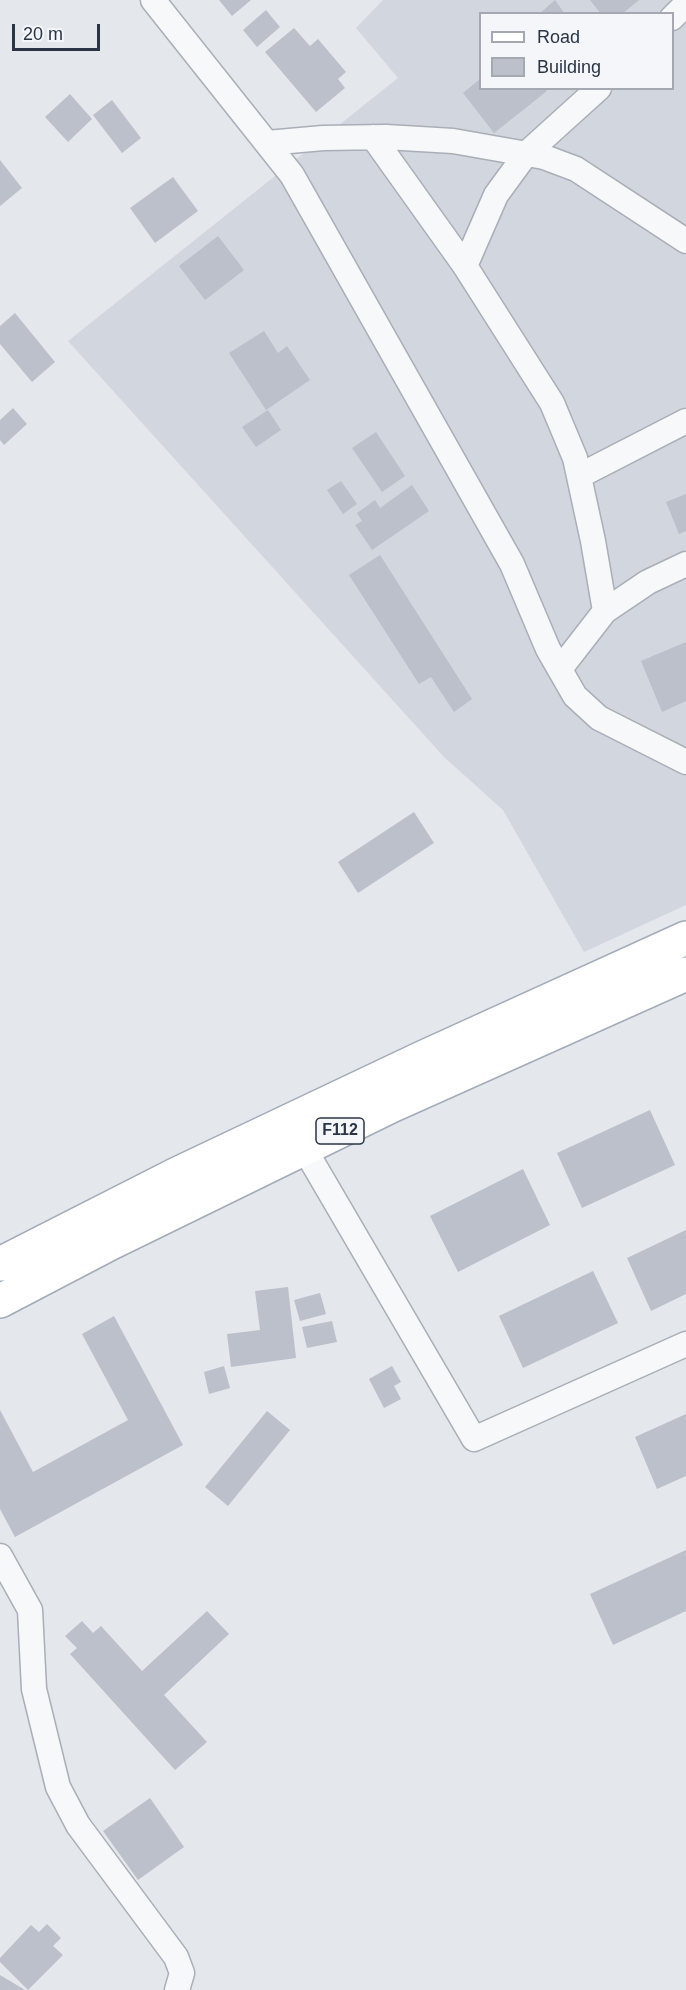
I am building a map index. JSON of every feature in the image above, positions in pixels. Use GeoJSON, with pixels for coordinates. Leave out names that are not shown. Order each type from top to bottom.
{"type":"FeatureCollection","features":[{"type":"Feature","properties":{"kind":"main road","name":"F112"},"geometry":{"type":"LineString","coordinates":[[0,1301],[111,1243],[296,1135],[686,938]]}},
{"type":"Feature","properties":{"kind":"main road","name":"F112"},"geometry":{"type":"LineString","coordinates":[[0,1264],[175,1175],[402,1101],[686,974]]}},
{"type":"Feature","properties":{"kind":"street"},"geometry":{"type":"LineString","coordinates":[[153,0],[292,175],[512,564],[548,649],[575,696],[599,718],[686,762]]}},
{"type":"Feature","properties":{"kind":"street"},"geometry":{"type":"LineString","coordinates":[[674,16],[686,4]]}},
{"type":"Feature","properties":{"kind":"street"},"geometry":{"type":"LineString","coordinates":[[465,266],[496,195],[526,154],[597,90]]}},
{"type":"Feature","properties":{"kind":"street"},"geometry":{"type":"LineString","coordinates":[[267,144],[323,138],[373,137],[453,141],[544,157],[576,170],[686,241]]}},
{"type":"Feature","properties":{"kind":"street"},"geometry":{"type":"LineString","coordinates":[[373,137],[465,266],[552,404],[575,458],[605,611]]}},
{"type":"Feature","properties":{"kind":"street"},"geometry":{"type":"LineString","coordinates":[[579,476],[686,421]]}},
{"type":"Feature","properties":{"kind":"street"},"geometry":{"type":"LineString","coordinates":[[560,669],[605,611],[648,582],[686,564]]}},
{"type":"Feature","properties":{"kind":"street"},"geometry":{"type":"LineString","coordinates":[[296,1135],[474,1439],[686,1344]]}},
{"type":"Feature","properties":{"kind":"street"},"geometry":{"type":"LineString","coordinates":[[0,1556],[30,1610],[34,1689],[58,1787],[78,1825],[176,1957],[182,1973],[177,1990]]}},
{"type":"Feature","properties":{"kind":"shaded area"},"geometry":{"type":"Polygon","coordinates":[[[383,0],[686,0],[686,905],[584,952],[503,810],[444,757],[68,341],[398,78],[356,28],[383,0]]]}},
{"type":"Feature","properties":{"kind":"building"},"geometry":{"type":"Polygon","coordinates":[[[219,0],[251,0],[232,16],[219,0]]]}},
{"type":"Feature","properties":{"kind":"building"},"geometry":{"type":"Polygon","coordinates":[[[555,0],[564,12],[541,12],[555,0]]]}},
{"type":"Feature","properties":{"kind":"building"},"geometry":{"type":"Polygon","coordinates":[[[590,0],[639,0],[624,12],[599,12],[590,0]]]}},
{"type":"Feature","properties":{"kind":"building"},"geometry":{"type":"Polygon","coordinates":[[[266,10],[280,27],[257,47],[243,30],[266,10]]]}},
{"type":"Feature","properties":{"kind":"building"},"geometry":{"type":"Polygon","coordinates":[[[294,28],[310,46],[318,39],[346,72],[338,79],[345,88],[316,112],[265,52],[294,28]]]}},
{"type":"Feature","properties":{"kind":"building"},"geometry":{"type":"Polygon","coordinates":[[[479,80],[479,90],[547,91],[494,133],[463,93],[479,80]]]}},
{"type":"Feature","properties":{"kind":"building"},"geometry":{"type":"Polygon","coordinates":[[[70,94],[92,119],[68,142],[45,117],[70,94]]]}},
{"type":"Feature","properties":{"kind":"building"},"geometry":{"type":"Polygon","coordinates":[[[112,100],[141,138],[122,153],[93,115],[112,100]]]}},
{"type":"Feature","properties":{"kind":"building"},"geometry":{"type":"Polygon","coordinates":[[[0,160],[22,188],[0,206],[0,160]]]}},
{"type":"Feature","properties":{"kind":"building"},"geometry":{"type":"Polygon","coordinates":[[[173,177],[198,211],[155,243],[130,208],[173,177]]]}},
{"type":"Feature","properties":{"kind":"building"},"geometry":{"type":"Polygon","coordinates":[[[218,236],[244,270],[205,300],[179,266],[218,236]]]}},
{"type":"Feature","properties":{"kind":"building"},"geometry":{"type":"Polygon","coordinates":[[[15,313],[55,362],[32,382],[0,344],[0,326],[15,313]]]}},
{"type":"Feature","properties":{"kind":"building"},"geometry":{"type":"Polygon","coordinates":[[[264,331],[278,353],[287,346],[310,380],[266,410],[229,353],[264,331]]]}},
{"type":"Feature","properties":{"kind":"building"},"geometry":{"type":"Polygon","coordinates":[[[13,408],[27,424],[4,445],[0,440],[0,420],[13,408]]]}},
{"type":"Feature","properties":{"kind":"building"},"geometry":{"type":"Polygon","coordinates":[[[268,410],[281,430],[256,447],[242,427],[268,410]]]}},
{"type":"Feature","properties":{"kind":"building"},"geometry":{"type":"Polygon","coordinates":[[[376,432],[405,476],[382,492],[352,448],[376,432]]]}},
{"type":"Feature","properties":{"kind":"building"},"geometry":{"type":"Polygon","coordinates":[[[341,481],[357,504],[343,514],[327,490],[341,481]]]}},
{"type":"Feature","properties":{"kind":"building"},"geometry":{"type":"Polygon","coordinates":[[[412,485],[429,511],[372,550],[355,525],[362,521],[357,513],[375,500],[380,508],[412,485]]]}},
{"type":"Feature","properties":{"kind":"building"},"geometry":{"type":"Polygon","coordinates":[[[686,494],[686,531],[679,534],[666,502],[686,494]]]}},
{"type":"Feature","properties":{"kind":"building"},"geometry":{"type":"Polygon","coordinates":[[[380,555],[472,699],[454,712],[431,677],[419,684],[349,575],[380,555]]]}},
{"type":"Feature","properties":{"kind":"building"},"geometry":{"type":"Polygon","coordinates":[[[686,642],[686,701],[662,712],[641,661],[686,642]]]}},
{"type":"Feature","properties":{"kind":"building"},"geometry":{"type":"Polygon","coordinates":[[[414,812],[434,843],[358,893],[338,862],[414,812]]]}},
{"type":"Feature","properties":{"kind":"building"},"geometry":{"type":"Polygon","coordinates":[[[650,1110],[675,1165],[582,1208],[557,1153],[650,1110]]]}},
{"type":"Feature","properties":{"kind":"building"},"geometry":{"type":"Polygon","coordinates":[[[523,1169],[550,1225],[458,1272],[430,1216],[523,1169]]]}},
{"type":"Feature","properties":{"kind":"building"},"geometry":{"type":"Polygon","coordinates":[[[686,1230],[686,1294],[651,1311],[627,1258],[686,1230]]]}},
{"type":"Feature","properties":{"kind":"building"},"geometry":{"type":"Polygon","coordinates":[[[593,1271],[618,1323],[523,1368],[499,1316],[593,1271]]]}},
{"type":"Feature","properties":{"kind":"building"},"geometry":{"type":"Polygon","coordinates":[[[288,1287],[296,1358],[231,1367],[227,1334],[260,1330],[255,1291],[288,1287]]]}},
{"type":"Feature","properties":{"kind":"building"},"geometry":{"type":"Polygon","coordinates":[[[320,1293],[326,1314],[300,1321],[294,1300],[320,1293]]]}},
{"type":"Feature","properties":{"kind":"building"},"geometry":{"type":"Polygon","coordinates":[[[114,1316],[183,1445],[15,1537],[0,1509],[0,1410],[33,1472],[128,1420],[82,1334],[114,1316]]]}},
{"type":"Feature","properties":{"kind":"building"},"geometry":{"type":"Polygon","coordinates":[[[332,1321],[337,1342],[307,1348],[302,1327],[332,1321]]]}},
{"type":"Feature","properties":{"kind":"building"},"geometry":{"type":"Polygon","coordinates":[[[224,1366],[230,1388],[209,1394],[204,1372],[224,1366]]]}},
{"type":"Feature","properties":{"kind":"building"},"geometry":{"type":"Polygon","coordinates":[[[392,1366],[401,1382],[394,1386],[401,1399],[384,1408],[369,1379],[392,1366]]]}},
{"type":"Feature","properties":{"kind":"building"},"geometry":{"type":"Polygon","coordinates":[[[267,1411],[290,1430],[228,1506],[205,1487],[267,1411]]]}},
{"type":"Feature","properties":{"kind":"building"},"geometry":{"type":"Polygon","coordinates":[[[686,1414],[686,1476],[657,1489],[635,1437],[686,1414]]]}},
{"type":"Feature","properties":{"kind":"building"},"geometry":{"type":"Polygon","coordinates":[[[686,1550],[686,1611],[613,1645],[590,1594],[686,1550]]]}},
{"type":"Feature","properties":{"kind":"building"},"geometry":{"type":"Polygon","coordinates":[[[207,1611],[229,1634],[164,1695],[207,1742],[175,1770],[70,1654],[77,1648],[65,1636],[82,1621],[93,1633],[101,1626],[142,1671],[207,1611]]]}},
{"type":"Feature","properties":{"kind":"building"},"geometry":{"type":"Polygon","coordinates":[[[150,1798],[184,1847],[138,1880],[103,1831],[150,1798]]]}},
{"type":"Feature","properties":{"kind":"building"},"geometry":{"type":"Polygon","coordinates":[[[47,1924],[61,1938],[53,1946],[63,1955],[28,1990],[0,1962],[0,1958],[31,1925],[39,1932],[47,1924]]]}},
{"type":"Feature","properties":{"kind":"building"},"geometry":{"type":"Polygon","coordinates":[[[0,1975],[25,1990],[0,1990],[0,1975]]]}}]}
